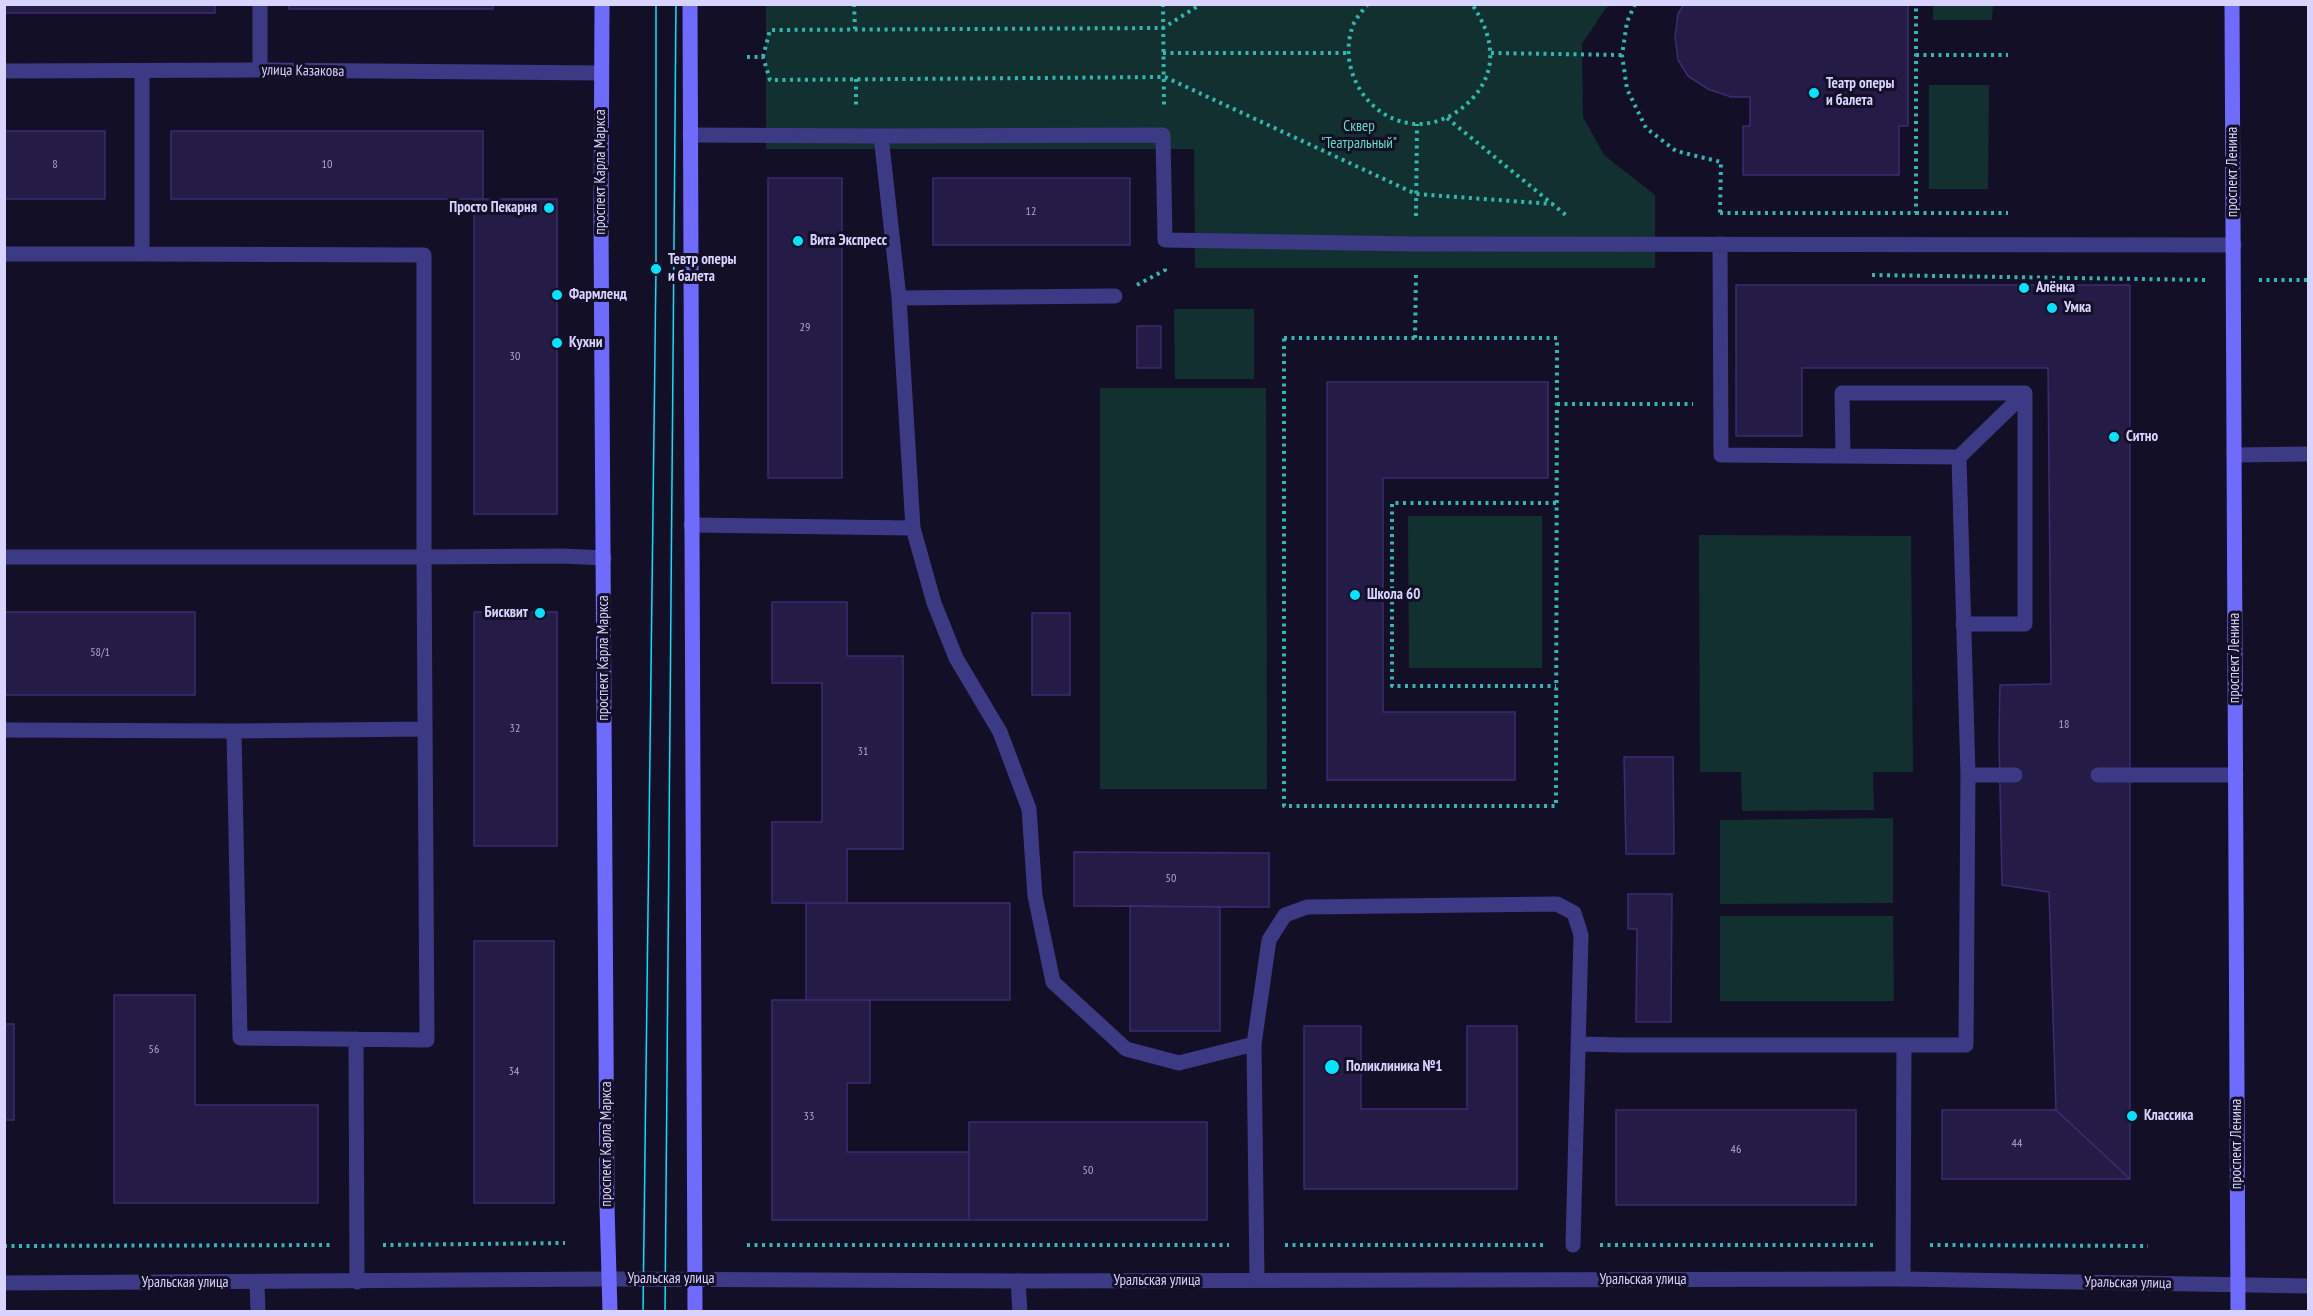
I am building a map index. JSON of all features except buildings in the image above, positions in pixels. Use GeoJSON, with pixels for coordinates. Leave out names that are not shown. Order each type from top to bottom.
{"type":"FeatureCollection","features":[{"type":"Feature","properties":{"kind":"main road","name":"проспект Карла Маркса"},"geometry":{"type":"LineString","coordinates":[[602,4],[607,1206],[610,1311]]}},
{"type":"Feature","properties":{"kind":"main road"},"geometry":{"type":"LineString","coordinates":[[690,4],[695,1311]]}},
{"type":"Feature","properties":{"kind":"main road","name":"проспект Ленина"},"geometry":{"type":"LineString","coordinates":[[2232,4],[2238,1311]]}},
{"type":"Feature","properties":{"kind":"street"},"geometry":{"type":"LineString","coordinates":[[260,4],[260,70]]}},
{"type":"Feature","properties":{"kind":"street","name":"улица Казакова"},"geometry":{"type":"LineString","coordinates":[[4,71],[260,70],[602,73]]}},
{"type":"Feature","properties":{"kind":"street"},"geometry":{"type":"LineString","coordinates":[[142,71],[142,254]]}},
{"type":"Feature","properties":{"kind":"street"},"geometry":{"type":"LineString","coordinates":[[690,135],[1163,135],[1165,240],[1601,244],[2234,245]]}},
{"type":"Feature","properties":{"kind":"street"},"geometry":{"type":"LineString","coordinates":[[881,136],[899,298],[913,528],[938,614],[956,658],[1000,732],[1029,809],[1035,896],[1053,982],[1126,1049],[1179,1063],[1254,1044]]}},
{"type":"Feature","properties":{"kind":"street"},"geometry":{"type":"LineString","coordinates":[[1720,244],[1721,455],[1959,457],[2025,393]]}},
{"type":"Feature","properties":{"kind":"street"},"geometry":{"type":"LineString","coordinates":[[4,254],[424,255],[427,1040],[240,1038],[234,731]]}},
{"type":"Feature","properties":{"kind":"street"},"geometry":{"type":"LineString","coordinates":[[899,298],[1115,296]]}},
{"type":"Feature","properties":{"kind":"street"},"geometry":{"type":"LineString","coordinates":[[1843,456],[1842,393],[2025,393]]}},
{"type":"Feature","properties":{"kind":"street"},"geometry":{"type":"LineString","coordinates":[[1963,624],[2025,624],[2025,393]]}},
{"type":"Feature","properties":{"kind":"street"},"geometry":{"type":"LineString","coordinates":[[2234,455],[2308,454]]}},
{"type":"Feature","properties":{"kind":"street"},"geometry":{"type":"LineString","coordinates":[[1580,1044],[1966,1046],[1968,775],[1959,457]]}},
{"type":"Feature","properties":{"kind":"street"},"geometry":{"type":"LineString","coordinates":[[691,525],[913,528]]}},
{"type":"Feature","properties":{"kind":"street"},"geometry":{"type":"LineString","coordinates":[[4,557],[563,556],[604,558]]}},
{"type":"Feature","properties":{"kind":"street"},"geometry":{"type":"LineString","coordinates":[[4,730],[425,729]]}},
{"type":"Feature","properties":{"kind":"street"},"geometry":{"type":"LineString","coordinates":[[1968,775],[2015,775]]}},
{"type":"Feature","properties":{"kind":"street"},"geometry":{"type":"LineString","coordinates":[[2098,775],[2236,775]]}},
{"type":"Feature","properties":{"kind":"street"},"geometry":{"type":"LineString","coordinates":[[1257,1280],[1254,1044],[1269,940],[1285,915],[1308,907],[1557,904],[1574,913],[1581,935],[1580,1044],[1573,1190],[1573,1245]]}},
{"type":"Feature","properties":{"kind":"street"},"geometry":{"type":"LineString","coordinates":[[356,1039],[357,1282]]}},
{"type":"Feature","properties":{"kind":"street"},"geometry":{"type":"LineString","coordinates":[[1903,1279],[1904,1046]]}},
{"type":"Feature","properties":{"kind":"street","name":"Уральская улица"},"geometry":{"type":"LineString","coordinates":[[4,1283],[609,1279],[1018,1281],[1903,1279],[2308,1286]]}},
{"type":"Feature","properties":{"kind":"street"},"geometry":{"type":"LineString","coordinates":[[1018,1281],[1020,1311]]}},
{"type":"Feature","properties":{"kind":"street"},"geometry":{"type":"LineString","coordinates":[[257,1283],[258,1311]]}},
{"type":"Feature","properties":{"kind":"path"},"geometry":{"type":"LineString","coordinates":[[854,4],[855,29]]}},
{"type":"Feature","properties":{"kind":"path"},"geometry":{"type":"LineString","coordinates":[[1163,4],[1165,77],[1163,135]]}},
{"type":"Feature","properties":{"kind":"path"},"geometry":{"type":"LineString","coordinates":[[763,57],[770,30],[1163,28],[1202,4]]}},
{"type":"Feature","properties":{"kind":"path"},"geometry":{"type":"LineString","coordinates":[[1368,4],[1354,23],[1348,53],[1353,79],[1368,102],[1389,117],[1417,124],[1447,118],[1470,103],[1485,82],[1491,53],[1485,23],[1472,4]]}},
{"type":"Feature","properties":{"kind":"path"},"geometry":{"type":"LineString","coordinates":[[1635,4],[1627,22],[1622,55],[1627,89],[1646,128],[1676,151],[1721,162],[1720,244]]}},
{"type":"Feature","properties":{"kind":"path"},"geometry":{"type":"LineString","coordinates":[[1916,4],[1916,213]]}},
{"type":"Feature","properties":{"kind":"path"},"geometry":{"type":"LineString","coordinates":[[1163,53],[1348,53]]}},
{"type":"Feature","properties":{"kind":"path"},"geometry":{"type":"LineString","coordinates":[[1491,53],[1622,55]]}},
{"type":"Feature","properties":{"kind":"path"},"geometry":{"type":"LineString","coordinates":[[1916,55],[2008,55]]}},
{"type":"Feature","properties":{"kind":"path"},"geometry":{"type":"LineString","coordinates":[[1447,118],[1601,244]]}},
{"type":"Feature","properties":{"kind":"path"},"geometry":{"type":"LineString","coordinates":[[1720,213],[2008,213]]}},
{"type":"Feature","properties":{"kind":"path"},"geometry":{"type":"LineString","coordinates":[[1115,296],[1165,270],[1165,240]]}},
{"type":"Feature","properties":{"kind":"path"},"geometry":{"type":"LineString","coordinates":[[1284,338],[1557,338],[1556,503],[1556,806],[1284,806],[1284,338]]}},
{"type":"Feature","properties":{"kind":"path"},"geometry":{"type":"LineString","coordinates":[[1557,404],[1700,404]]}},
{"type":"Feature","properties":{"kind":"path"},"geometry":{"type":"LineString","coordinates":[[1556,503],[1392,503],[1392,686],[1556,686]]}},
{"type":"Feature","properties":{"kind":"path"},"geometry":{"type":"LineString","coordinates":[[4,1246],[565,1243]]}},
{"type":"Feature","properties":{"kind":"path"},"geometry":{"type":"LineString","coordinates":[[747,1245],[2148,1246]]}},
{"type":"Feature","properties":{"kind":"green space","name":"Сквер \"Театральный\""},"geometry":{"type":"Polygon","coordinates":[[[766,5],[1611,5],[1606,8],[1582,44],[1583,117],[1604,155],[1655,195],[1655,268],[1195,268],[1194,149],[766,149],[766,5]]]}},
{"type":"Feature","properties":{"kind":"green space"},"geometry":{"type":"Polygon","coordinates":[[[1933,5],[1993,5],[1992,20],[1933,20],[1933,5]]]}},
{"type":"Feature","properties":{"kind":"green space"},"geometry":{"type":"Polygon","coordinates":[[[1929,85],[1989,85],[1988,189],[1929,189],[1929,85]]]}},
{"type":"Feature","properties":{"kind":"green space"},"geometry":{"type":"Polygon","coordinates":[[[1174,309],[1254,309],[1254,379],[1175,379],[1174,309]]]}},
{"type":"Feature","properties":{"kind":"green space"},"geometry":{"type":"Polygon","coordinates":[[[1100,388],[1266,388],[1267,789],[1100,789],[1100,388]]]}},
{"type":"Feature","properties":{"kind":"green space"},"geometry":{"type":"Polygon","coordinates":[[[1408,516],[1542,516],[1542,668],[1409,668],[1408,516]]]}},
{"type":"Feature","properties":{"kind":"green space"},"geometry":{"type":"Polygon","coordinates":[[[1699,535],[1911,536],[1913,772],[1873,772],[1874,810],[1742,811],[1741,772],[1700,772],[1699,535]]]}},
{"type":"Feature","properties":{"kind":"green space"},"geometry":{"type":"Polygon","coordinates":[[[1893,818],[1893,903],[1720,904],[1720,820],[1893,818]]]}},
{"type":"Feature","properties":{"kind":"green space"},"geometry":{"type":"Polygon","coordinates":[[[1720,916],[1893,916],[1894,1001],[1720,1001],[1720,916]]]}},
{"type":"Feature","properties":{"kind":"tram line"},"geometry":{"type":"LineString","coordinates":[[643,1312],[656,269],[656,4]]}},
{"type":"Feature","properties":{"kind":"tram line"},"geometry":{"type":"LineString","coordinates":[[665,1312],[676,4]]}},
{"type":"Feature","properties":{"kind":"place","name":"Театр оперы и балета"},"geometry":{"type":"Point","coordinates":[1814,93]}},
{"type":"Feature","properties":{"kind":"place","name":"Просто Пекарня"},"geometry":{"type":"Point","coordinates":[549,208]}},
{"type":"Feature","properties":{"kind":"place","name":"Вита Экспресс"},"geometry":{"type":"Point","coordinates":[798,241]}},
{"type":"Feature","properties":{"kind":"place","name":"Тевтр оперы и балета"},"geometry":{"type":"Point","coordinates":[656,269]}},
{"type":"Feature","properties":{"kind":"place","name":"Алёнка"},"geometry":{"type":"Point","coordinates":[2024,288]}},
{"type":"Feature","properties":{"kind":"place","name":"Фармленд"},"geometry":{"type":"Point","coordinates":[557,295]}},
{"type":"Feature","properties":{"kind":"place","name":"Умка"},"geometry":{"type":"Point","coordinates":[2052,308]}},
{"type":"Feature","properties":{"kind":"place","name":"Кухни"},"geometry":{"type":"Point","coordinates":[557,343]}},
{"type":"Feature","properties":{"kind":"place","name":"Ситно"},"geometry":{"type":"Point","coordinates":[2114,437]}},
{"type":"Feature","properties":{"kind":"place","name":"Школа 60"},"geometry":{"type":"Point","coordinates":[1355,595]}},
{"type":"Feature","properties":{"kind":"place","name":"Бисквит"},"geometry":{"type":"Point","coordinates":[540,613]}},
{"type":"Feature","properties":{"kind":"place","name":"Поликлиника №1"},"geometry":{"type":"Point","coordinates":[1332,1067]}},
{"type":"Feature","properties":{"kind":"place","name":"Классика"},"geometry":{"type":"Point","coordinates":[2132,1116]}}]}
